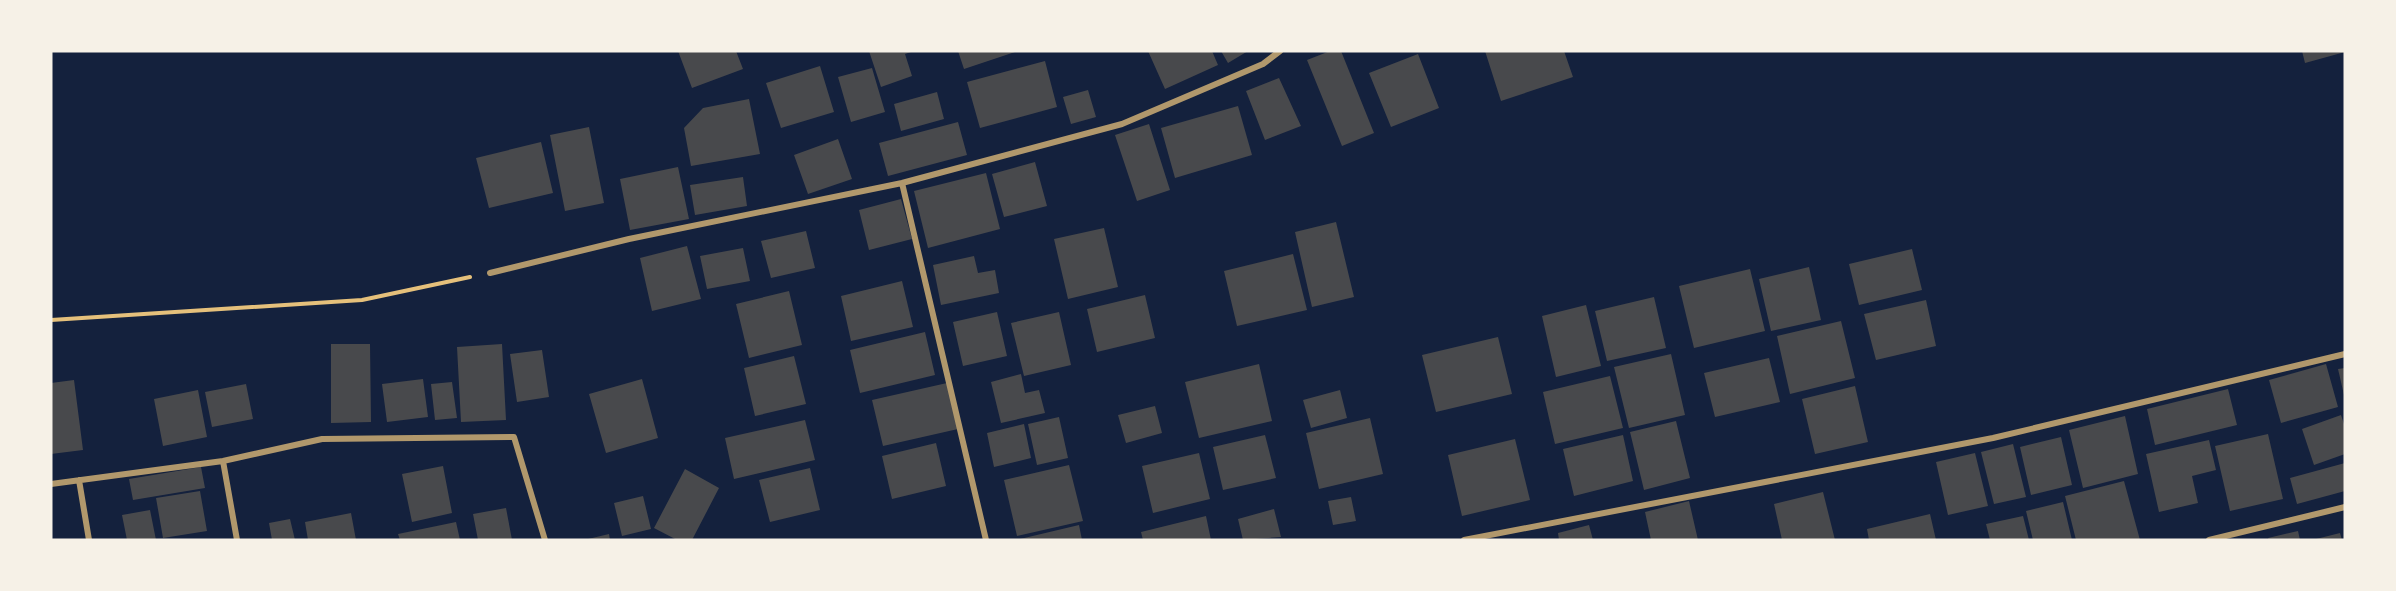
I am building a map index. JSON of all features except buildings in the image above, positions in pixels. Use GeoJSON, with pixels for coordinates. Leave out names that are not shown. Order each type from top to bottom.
{"type":"FeatureCollection","features":[{"type":"Feature","properties":{"kind":"street"},"geometry":{"type":"LineString","coordinates":[[490,273],[629,239],[902,183],[1122,124],[1263,64],[1280,51]]}},
{"type":"Feature","properties":{"kind":"street"},"geometry":{"type":"LineString","coordinates":[[902,183],[986,540]]}},
{"type":"Feature","properties":{"kind":"street"},"geometry":{"type":"LineString","coordinates":[[1464,540],[1993,438],[2345,354]]}},
{"type":"Feature","properties":{"kind":"street"},"geometry":{"type":"LineString","coordinates":[[51,484],[223,461],[322,439],[514,437],[544,540]]}},
{"type":"Feature","properties":{"kind":"street"},"geometry":{"type":"LineString","coordinates":[[223,461],[237,540]]}},
{"type":"Feature","properties":{"kind":"street"},"geometry":{"type":"LineString","coordinates":[[79,480],[89,540]]}},
{"type":"Feature","properties":{"kind":"street"},"geometry":{"type":"LineString","coordinates":[[2209,540],[2345,507]]}},
{"type":"Feature","properties":{"kind":"path"},"geometry":{"type":"LineString","coordinates":[[51,320],[363,300],[490,273]]}}]}
